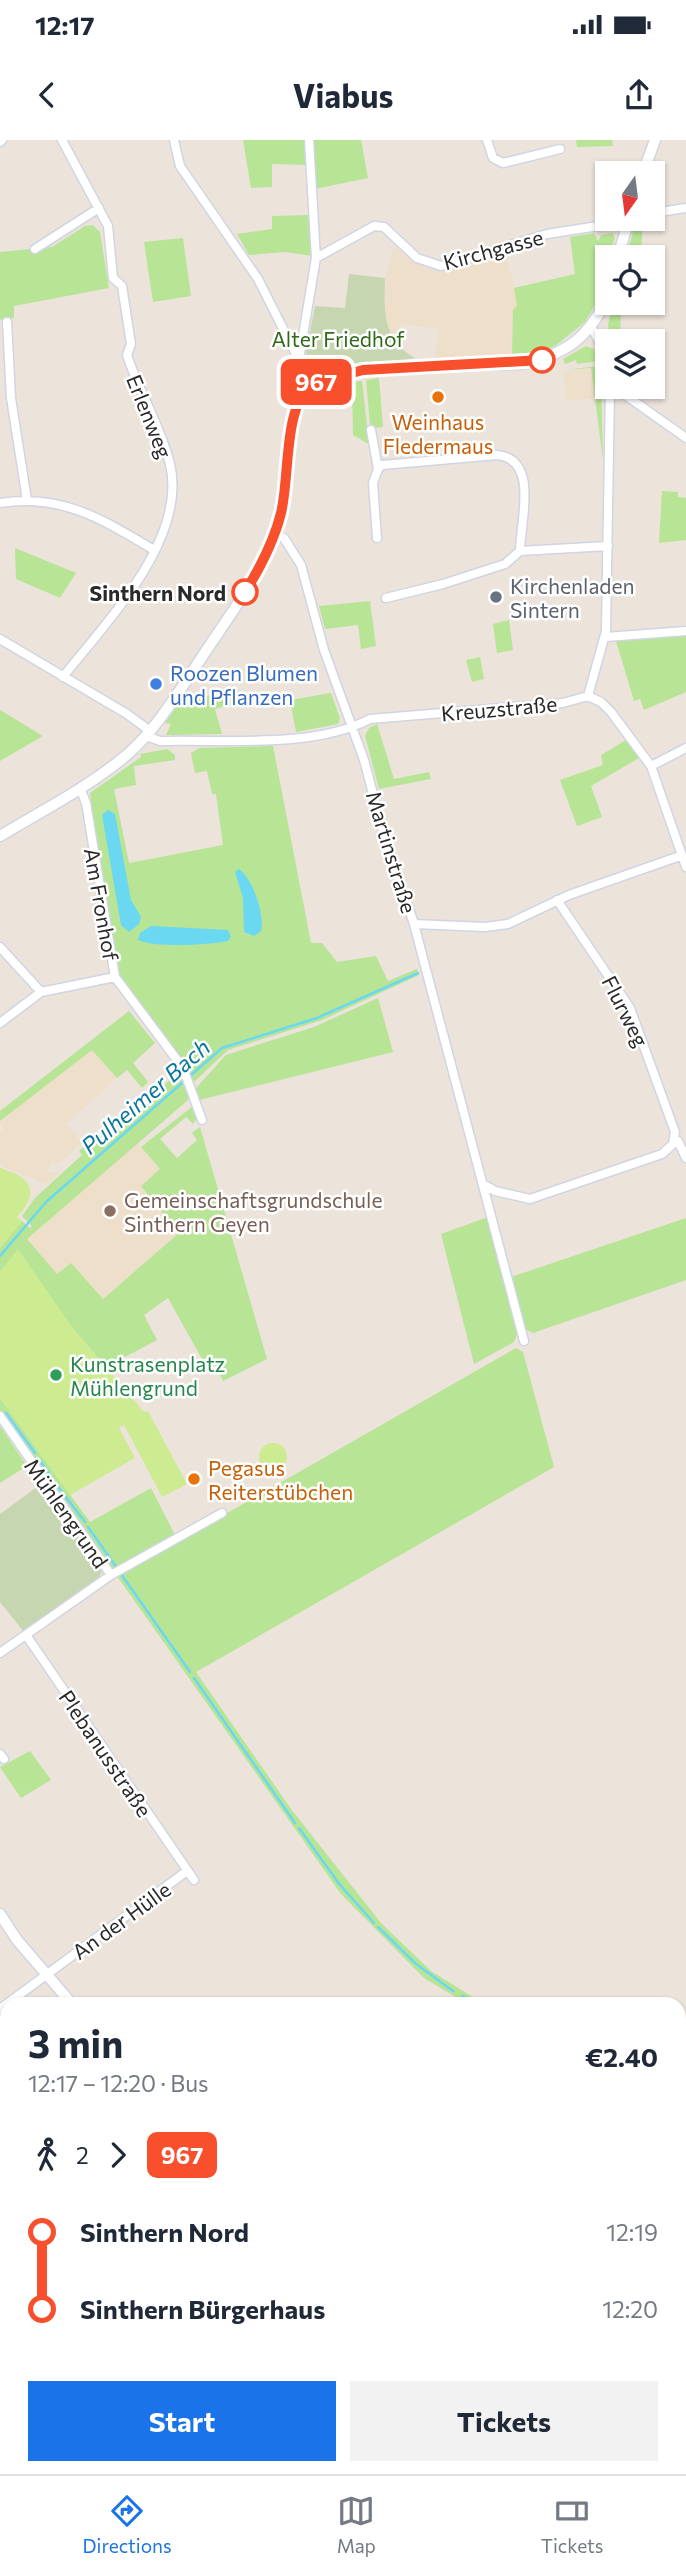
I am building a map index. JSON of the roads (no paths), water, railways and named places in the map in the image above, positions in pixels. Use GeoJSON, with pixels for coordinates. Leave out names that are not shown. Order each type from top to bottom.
{"type":"FeatureCollection","features":[{"type":"Feature","properties":{"kind":"street","name":"Erlenweg"},"geometry":{"type":"LineString","coordinates":[[62,140],[108,226],[113,278],[122,286],[131,344],[127,355],[167,454],[173,482],[172,508],[154,550],[126,595],[63,677]]}},
{"type":"Feature","properties":{"kind":"street"},"geometry":{"type":"LineString","coordinates":[[174,140],[180,166],[258,279],[311,384]]}},
{"type":"Feature","properties":{"kind":"street"},"geometry":{"type":"LineString","coordinates":[[299,359],[316,258],[309,140]]}},
{"type":"Feature","properties":{"kind":"street"},"geometry":{"type":"LineString","coordinates":[[648,161],[656,140]]}},
{"type":"Feature","properties":{"kind":"street"},"geometry":{"type":"LineString","coordinates":[[488,143],[494,159],[503,163],[561,149]]}},
{"type":"Feature","properties":{"kind":"street"},"geometry":{"type":"LineString","coordinates":[[35,248],[99,208]]}},
{"type":"Feature","properties":{"kind":"street"},"geometry":{"type":"LineString","coordinates":[[665,211],[686,208]]}},
{"type":"Feature","properties":{"kind":"street","name":"Kirchgasse"},"geometry":{"type":"LineString","coordinates":[[316,258],[377,225],[384,227],[417,258],[437,266],[547,234],[595,226]]}},
{"type":"Feature","properties":{"kind":"street"},"geometry":{"type":"LineString","coordinates":[[0,836],[121,760],[148,734],[247,589],[274,534],[286,486],[296,406],[311,384],[363,370],[520,364],[544,360],[568,348],[592,328],[598,315]]}},
{"type":"Feature","properties":{"kind":"street"},"geometry":{"type":"LineString","coordinates":[[7,322],[11,398],[27,500]]}},
{"type":"Feature","properties":{"kind":"street"},"geometry":{"type":"LineString","coordinates":[[592,328],[595,334]]}},
{"type":"Feature","properties":{"kind":"street","name":"Kreuzstraße"},"geometry":{"type":"LineString","coordinates":[[148,734],[160,741],[287,738],[353,728],[370,719],[564,703],[587,696],[606,637],[612,399]]}},
{"type":"Feature","properties":{"kind":"street"},"geometry":{"type":"LineString","coordinates":[[629,399],[686,438]]}},
{"type":"Feature","properties":{"kind":"street"},"geometry":{"type":"LineString","coordinates":[[371,430],[378,469]]}},
{"type":"Feature","properties":{"kind":"street"},"geometry":{"type":"LineString","coordinates":[[377,538],[373,482],[382,465],[497,455],[510,458],[524,478],[520,551]]}},
{"type":"Feature","properties":{"kind":"street"},"geometry":{"type":"LineString","coordinates":[[0,503],[27,500],[86,510],[154,550]]}},
{"type":"Feature","properties":{"kind":"street","name":"Martinstraße"},"geometry":{"type":"LineString","coordinates":[[274,534],[284,538],[300,565],[324,650],[353,728],[414,924],[524,1341]]}},
{"type":"Feature","properties":{"kind":"street"},"geometry":{"type":"LineString","coordinates":[[386,598],[443,584],[505,564],[520,551],[608,545]]}},
{"type":"Feature","properties":{"kind":"street"},"geometry":{"type":"LineString","coordinates":[[606,637],[686,631]]}},
{"type":"Feature","properties":{"kind":"street"},"geometry":{"type":"LineString","coordinates":[[0,639],[148,734]]}},
{"type":"Feature","properties":{"kind":"street"},"geometry":{"type":"LineString","coordinates":[[587,696],[601,702],[611,712],[651,766],[686,867]]}},
{"type":"Feature","properties":{"kind":"street"},"geometry":{"type":"LineString","coordinates":[[651,766],[686,748]]}},
{"type":"Feature","properties":{"kind":"street","name":"Am Fronhof"},"geometry":{"type":"LineString","coordinates":[[80,788],[86,803],[115,977],[183,1068],[202,1120]]}},
{"type":"Feature","properties":{"kind":"street"},"geometry":{"type":"LineString","coordinates":[[414,924],[496,927],[514,922],[557,900],[680,856]]}},
{"type":"Feature","properties":{"kind":"street","name":"Flurweg"},"geometry":{"type":"LineString","coordinates":[[557,900],[630,1008],[674,1136],[686,1158]]}},
{"type":"Feature","properties":{"kind":"street"},"geometry":{"type":"LineString","coordinates":[[0,947],[41,992]]}},
{"type":"Feature","properties":{"kind":"street"},"geometry":{"type":"LineString","coordinates":[[0,1023],[41,992],[115,977]]}},
{"type":"Feature","properties":{"kind":"street"},"geometry":{"type":"LineString","coordinates":[[483,1184],[506,1195],[537,1198],[662,1154],[674,1136]]}},
{"type":"Feature","properties":{"kind":"street","name":"Mühlengrund"},"geometry":{"type":"LineString","coordinates":[[0,1416],[111,1575]]}},
{"type":"Feature","properties":{"kind":"street"},"geometry":{"type":"LineString","coordinates":[[0,1653],[111,1575],[222,1513]]}},
{"type":"Feature","properties":{"kind":"street","name":"Plebanusstraße"},"geometry":{"type":"LineString","coordinates":[[26,1635],[187,1871]]}},
{"type":"Feature","properties":{"kind":"street","name":"An der Hülle"},"geometry":{"type":"LineString","coordinates":[[16,1997],[187,1871],[194,1880]]}},
{"type":"Feature","properties":{"kind":"street"},"geometry":{"type":"LineString","coordinates":[[0,1914],[66,1997]]}},
{"type":"Feature","properties":{"kind":"water"},"geometry":{"type":"Polygon","coordinates":[[[108,810],[115,814],[131,900],[141,917],[139,924],[129,932],[121,925],[102,815],[108,810]]]}},
{"type":"Feature","properties":{"kind":"water"},"geometry":{"type":"Polygon","coordinates":[[[239,869],[249,881],[259,907],[261,931],[254,936],[244,932],[243,898],[235,872],[239,869]]]}},
{"type":"Feature","properties":{"kind":"water"},"geometry":{"type":"Polygon","coordinates":[[[151,926],[228,930],[231,937],[228,941],[182,945],[138,940],[140,933],[151,926]]]}},
{"type":"Feature","properties":{"kind":"waterway","name":"Pulheimer Bach"},"geometry":{"type":"LineString","coordinates":[[0,1256],[46,1202],[222,1048],[317,1018],[418,973]]}},
{"type":"Feature","properties":{"kind":"waterway"},"geometry":{"type":"LineString","coordinates":[[6,1413],[35,1453]]}},
{"type":"Feature","properties":{"kind":"waterway"},"geometry":{"type":"LineString","coordinates":[[38,1458],[52,1478]]}},
{"type":"Feature","properties":{"kind":"waterway"},"geometry":{"type":"LineString","coordinates":[[56,1484],[85,1522]]}},
{"type":"Feature","properties":{"kind":"waterway"},"geometry":{"type":"LineString","coordinates":[[88,1527],[117,1568]]}},
{"type":"Feature","properties":{"kind":"waterway"},"geometry":{"type":"LineString","coordinates":[[121,1574],[190,1672]]}},
{"type":"Feature","properties":{"kind":"waterway"},"geometry":{"type":"LineString","coordinates":[[194,1678],[295,1823]]}},
{"type":"Feature","properties":{"kind":"waterway"},"geometry":{"type":"LineString","coordinates":[[299,1828],[340,1885],[374,1923]]}},
{"type":"Feature","properties":{"kind":"waterway"},"geometry":{"type":"LineString","coordinates":[[378,1927],[415,1963],[453,1991]]}},
{"type":"Feature","properties":{"kind":"place","name":"Weinhaus Fledermaus"},"geometry":{"type":"Point","coordinates":[438,397]}},
{"type":"Feature","properties":{"kind":"place","name":"Sinthern Nord"},"geometry":{"type":"Point","coordinates":[245,592]}},
{"type":"Feature","properties":{"kind":"place","name":"Kirchenladen Sintern"},"geometry":{"type":"Point","coordinates":[496,597]}},
{"type":"Feature","properties":{"kind":"place","name":"Roozen Blumen und Pflanzen"},"geometry":{"type":"Point","coordinates":[156,684]}},
{"type":"Feature","properties":{"kind":"place","name":"Gemeinschaftsgrundschule Sinthern Geyen"},"geometry":{"type":"Point","coordinates":[110,1211]}},
{"type":"Feature","properties":{"kind":"place","name":"Kunstrasenplatz Mühlengrund"},"geometry":{"type":"Point","coordinates":[56,1375]}},
{"type":"Feature","properties":{"kind":"place","name":"Pegasus Reiterstübchen"},"geometry":{"type":"Point","coordinates":[194,1479]}},
{"type":"Feature","properties":{"kind":"park label","name":"Alter Friedhof"},"geometry":{"type":"Point","coordinates":[338,338]}}]}
